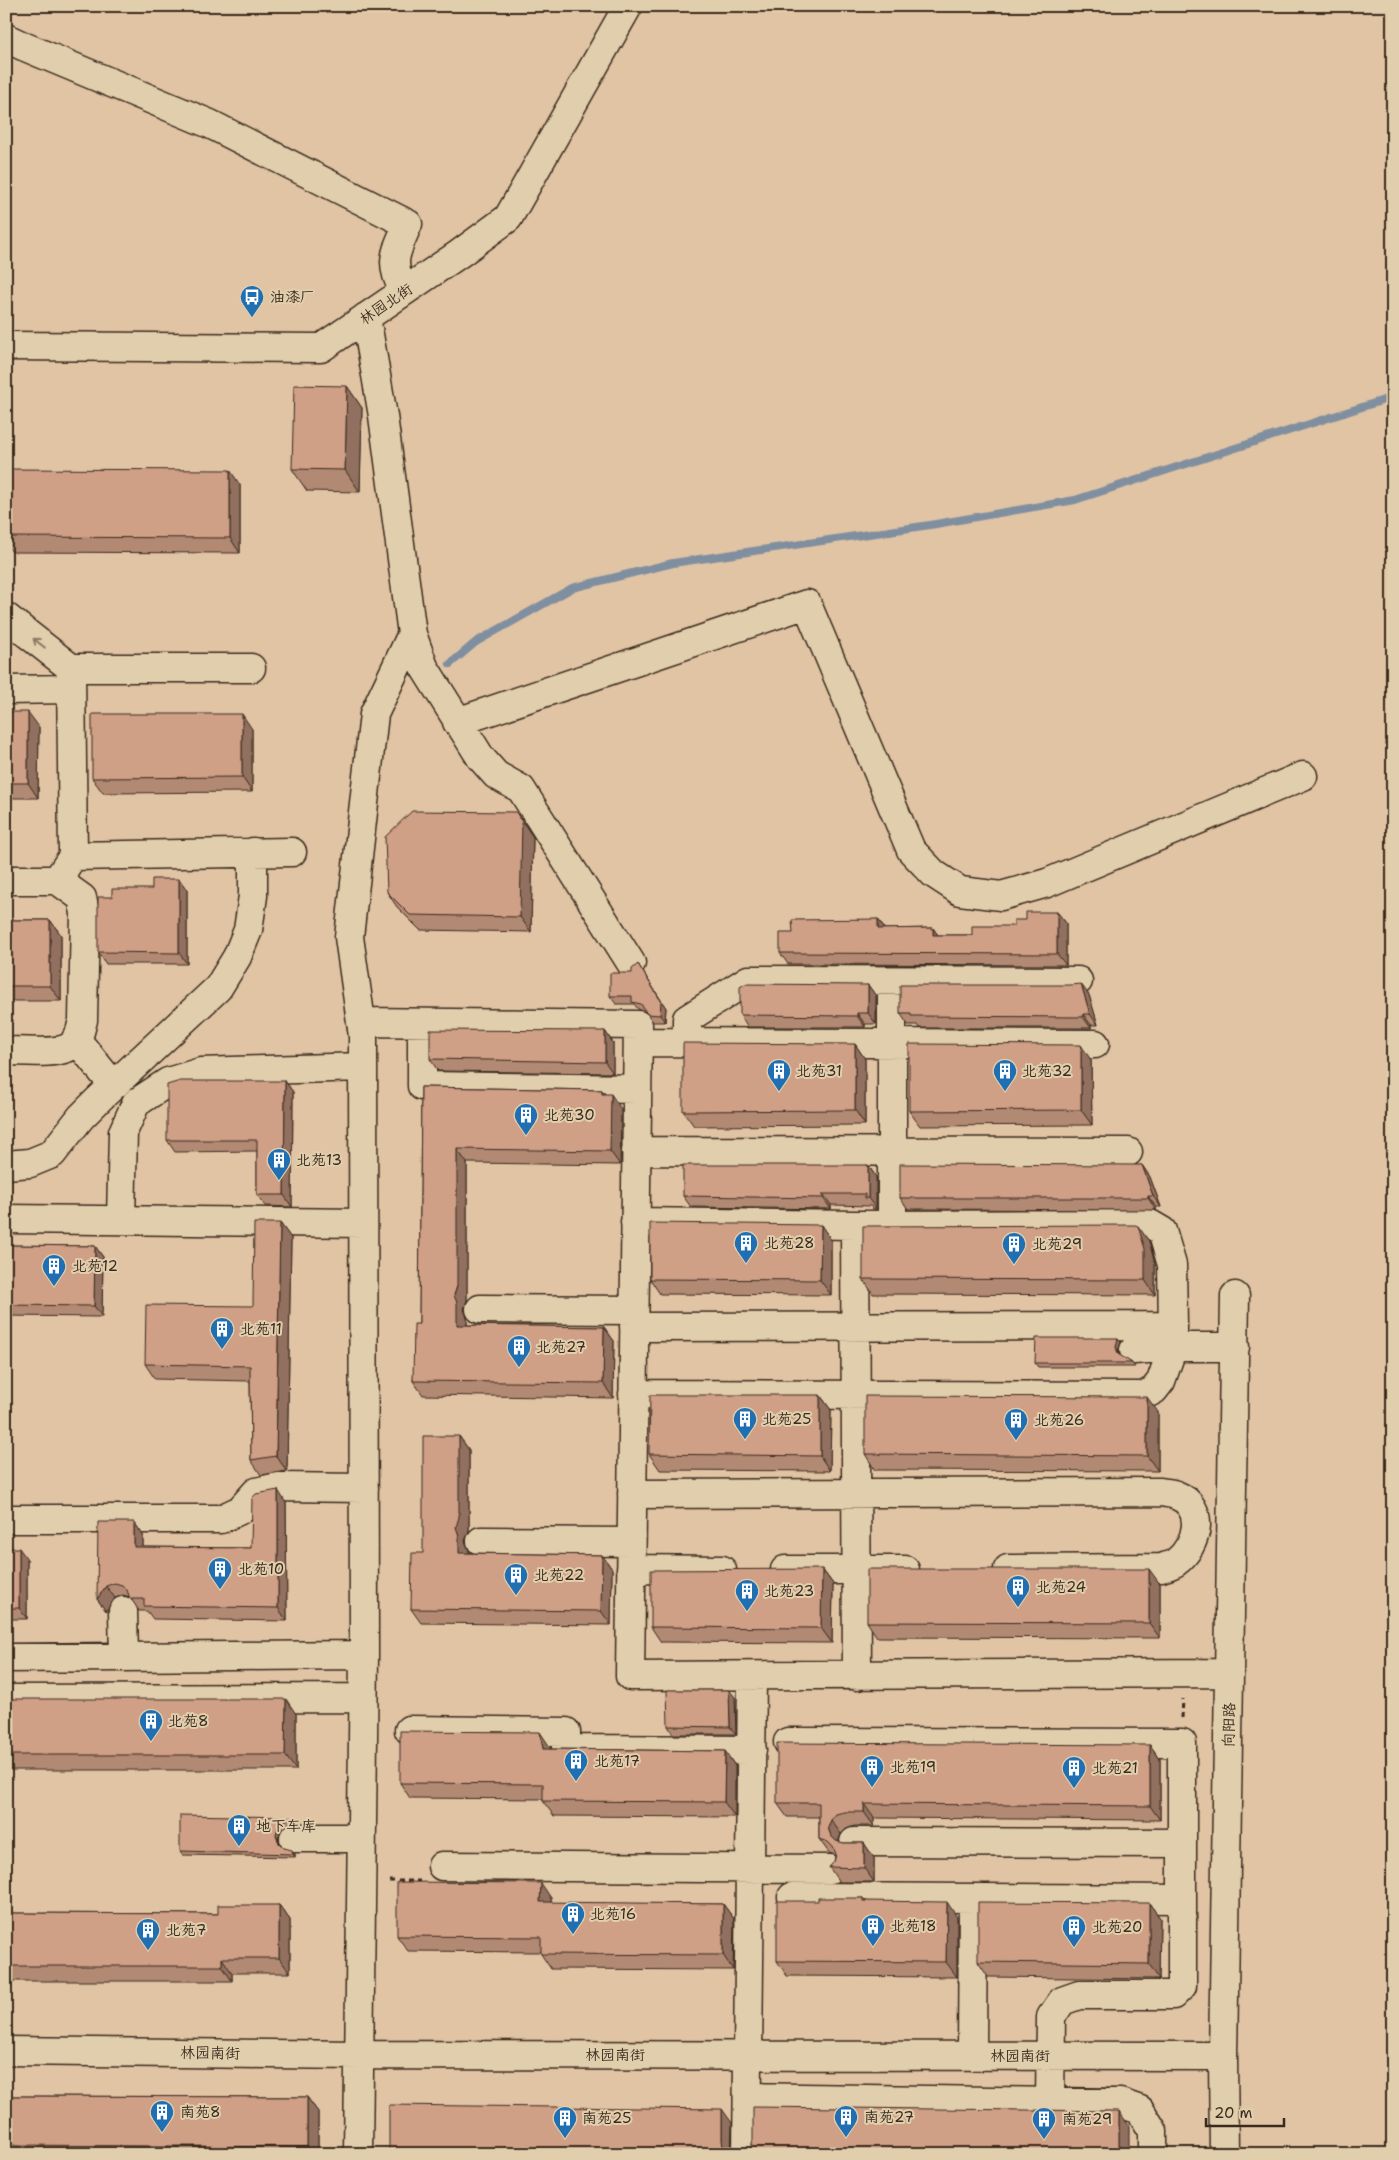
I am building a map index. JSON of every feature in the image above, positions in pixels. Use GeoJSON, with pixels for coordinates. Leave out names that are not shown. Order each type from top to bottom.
{"type":"FeatureCollection","features":[{"type":"Feature","properties":{"kind":"street","name":"林园北街"},"geometry":{"type":"LineString","coordinates":[[6,346],[321,348],[508,218],[628,6]]}},
{"type":"Feature","properties":{"kind":"street"},"geometry":{"type":"LineString","coordinates":[[6,38],[210,124],[408,224],[394,254],[396,278],[404,291]]}},
{"type":"Feature","properties":{"kind":"street"},"geometry":{"type":"LineString","coordinates":[[366,317],[383,416],[412,634],[424,667],[481,758],[496,775],[521,789],[631,963]]}},
{"type":"Feature","properties":{"kind":"street"},"geometry":{"type":"LineString","coordinates":[[457,722],[807,604],[911,850],[934,874],[960,891],[1001,896],[1047,883],[1303,776]]}},
{"type":"Feature","properties":{"kind":"street"},"geometry":{"type":"LineString","coordinates":[[6,618],[71,679],[73,856],[57,880]]}},
{"type":"Feature","properties":{"kind":"street"},"geometry":{"type":"LineString","coordinates":[[358,2154],[364,1654],[363,1067],[361,1022],[349,937],[374,714],[412,634]]}},
{"type":"Feature","properties":{"kind":"street"},"geometry":{"type":"LineString","coordinates":[[6,690],[71,679],[252,668]]}},
{"type":"Feature","properties":{"kind":"street"},"geometry":{"type":"LineString","coordinates":[[6,1165],[30,1163],[52,1154],[81,1118],[113,1085],[218,988],[237,957],[248,930],[253,896],[253,852]]}},
{"type":"Feature","properties":{"kind":"street"},"geometry":{"type":"LineString","coordinates":[[73,856],[292,852]]}},
{"type":"Feature","properties":{"kind":"street"},"geometry":{"type":"LineString","coordinates":[[6,880],[57,880],[82,898],[85,913],[83,1020],[73,1045],[61,1051],[6,1051]]}},
{"type":"Feature","properties":{"kind":"street"},"geometry":{"type":"LineString","coordinates":[[687,1042],[687,1019],[748,980],[1078,981]]}},
{"type":"Feature","properties":{"kind":"street"},"geometry":{"type":"LineString","coordinates":[[892,981],[892,1224]]}},
{"type":"Feature","properties":{"kind":"street"},"geometry":{"type":"LineString","coordinates":[[361,1022],[638,1025],[630,1676],[752,1677],[1230,1673]]}},
{"type":"Feature","properties":{"kind":"street"},"geometry":{"type":"LineString","coordinates":[[422,1023],[422,1086],[637,1089]]}},
{"type":"Feature","properties":{"kind":"street"},"geometry":{"type":"LineString","coordinates":[[76,1039],[113,1085]]}},
{"type":"Feature","properties":{"kind":"street"},"geometry":{"type":"LineString","coordinates":[[638,1042],[1095,1044]]}},
{"type":"Feature","properties":{"kind":"street"},"geometry":{"type":"LineString","coordinates":[[121,1220],[123,1132],[136,1103],[168,1082],[201,1072],[363,1067]]}},
{"type":"Feature","properties":{"kind":"street"},"geometry":{"type":"LineString","coordinates":[[636,1151],[1128,1152]]}},
{"type":"Feature","properties":{"kind":"street"},"geometry":{"type":"LineString","coordinates":[[6,1219],[363,1223]]}},
{"type":"Feature","properties":{"kind":"street"},"geometry":{"type":"LineString","coordinates":[[633,1394],[1143,1396],[1154,1390],[1160,1381],[1173,1337],[1172,1265],[1162,1231],[1150,1224],[635,1222]]}},
{"type":"Feature","properties":{"kind":"street"},"geometry":{"type":"LineString","coordinates":[[855,1224],[857,1676]]}},
{"type":"Feature","properties":{"kind":"street","name":"向阳路"},"geometry":{"type":"LineString","coordinates":[[1224,2154],[1223,2056],[1235,1296]]}},
{"type":"Feature","properties":{"kind":"street"},"geometry":{"type":"LineString","coordinates":[[480,1309],[634,1319],[1173,1337],[1235,1348]]}},
{"type":"Feature","properties":{"kind":"street"},"geometry":{"type":"LineString","coordinates":[[1134,1350],[1173,1337]]}},
{"type":"Feature","properties":{"kind":"street"},"geometry":{"type":"LineString","coordinates":[[6,1519],[221,1519],[240,1510],[256,1492],[278,1488],[364,1488]]}},
{"type":"Feature","properties":{"kind":"street"},"geometry":{"type":"LineString","coordinates":[[632,1494],[1160,1492],[1176,1495],[1190,1505],[1197,1519],[1196,1534],[1189,1548],[1176,1562],[1162,1568],[984,1569]]}},
{"type":"Feature","properties":{"kind":"street"},"geometry":{"type":"LineString","coordinates":[[1197,1525],[1232,1525]]}},
{"type":"Feature","properties":{"kind":"street"},"geometry":{"type":"LineString","coordinates":[[480,1541],[632,1542]]}},
{"type":"Feature","properties":{"kind":"street"},"geometry":{"type":"LineString","coordinates":[[631,1569],[925,1570]]}},
{"type":"Feature","properties":{"kind":"street"},"geometry":{"type":"LineString","coordinates":[[123,1611],[124,1657]]}},
{"type":"Feature","properties":{"kind":"street"},"geometry":{"type":"LineString","coordinates":[[6,1658],[364,1654]]}},
{"type":"Feature","properties":{"kind":"street"},"geometry":{"type":"LineString","coordinates":[[747,2154],[752,1677]]}},
{"type":"Feature","properties":{"kind":"street"},"geometry":{"type":"LineString","coordinates":[[6,1699],[363,1698]]}},
{"type":"Feature","properties":{"kind":"street"},"geometry":{"type":"LineString","coordinates":[[409,1730],[566,1732],[566,1749],[752,1750]]}},
{"type":"Feature","properties":{"kind":"street"},"geometry":{"type":"LineString","coordinates":[[788,1742],[1182,1743],[1182,1986],[1172,1995],[1079,1995],[1062,2001],[1051,2017],[1050,2102]]}},
{"type":"Feature","properties":{"kind":"street"},"geometry":{"type":"LineString","coordinates":[[294,1838],[361,1838]]}},
{"type":"Feature","properties":{"kind":"street"},"geometry":{"type":"LineString","coordinates":[[854,1842],[1182,1843]]}},
{"type":"Feature","properties":{"kind":"street"},"geometry":{"type":"LineString","coordinates":[[442,1866],[830,1869]]}},
{"type":"Feature","properties":{"kind":"street"},"geometry":{"type":"LineString","coordinates":[[792,1897],[1182,1899]]}},
{"type":"Feature","properties":{"kind":"street"},"geometry":{"type":"LineString","coordinates":[[972,2056],[974,1898]]}},
{"type":"Feature","properties":{"kind":"street","name":"林园南街"},"geometry":{"type":"LineString","coordinates":[[6,2051],[358,2055],[1223,2056]]}},
{"type":"Feature","properties":{"kind":"street"},"geometry":{"type":"LineString","coordinates":[[748,2097],[1120,2103],[1140,2110],[1153,2131],[1153,2154]]}},
{"type":"Feature","properties":{"kind":"path"},"geometry":{"type":"LineString","coordinates":[[1182,1743],[1183,1674]]}},
{"type":"Feature","properties":{"kind":"path"},"geometry":{"type":"LineString","coordinates":[[360,1881],[441,1881],[442,1866]]}},
{"type":"Feature","properties":{"kind":"building"},"geometry":{"type":"Polygon","coordinates":[[[294,385],[347,386],[345,470],[292,469],[294,385]]]}},
{"type":"Feature","properties":{"kind":"building"},"geometry":{"type":"Polygon","coordinates":[[[6,469],[230,470],[230,538],[6,537],[6,469]]]}},
{"type":"Feature","properties":{"kind":"building"},"geometry":{"type":"Polygon","coordinates":[[[6,712],[28,712],[28,783],[6,783],[6,712]]]}},
{"type":"Feature","properties":{"kind":"building"},"geometry":{"type":"Polygon","coordinates":[[[92,714],[242,714],[242,777],[92,778],[92,714]]]}},
{"type":"Feature","properties":{"kind":"building"},"geometry":{"type":"Polygon","coordinates":[[[412,811],[516,812],[522,822],[520,917],[410,915],[387,892],[385,837],[412,811]]]}},
{"type":"Feature","properties":{"kind":"building"},"geometry":{"type":"Polygon","coordinates":[[[152,879],[179,879],[179,953],[98,952],[98,897],[112,897],[112,889],[152,889],[152,879]]]}},
{"type":"Feature","properties":{"kind":"building"},"geometry":{"type":"Polygon","coordinates":[[[1026,912],[1057,912],[1057,954],[780,953],[780,933],[793,933],[792,920],[878,919],[878,929],[933,928],[933,935],[972,935],[972,926],[1014,926],[1014,920],[1026,920],[1026,912]]]}},
{"type":"Feature","properties":{"kind":"building"},"geometry":{"type":"Polygon","coordinates":[[[6,920],[50,920],[50,986],[6,986],[6,920]]]}},
{"type":"Feature","properties":{"kind":"building"},"geometry":{"type":"Polygon","coordinates":[[[638,964],[661,1001],[660,1015],[647,1014],[641,1004],[632,1002],[632,996],[610,996],[610,973],[632,973],[632,969],[638,964]]]}},
{"type":"Feature","properties":{"kind":"building"},"geometry":{"type":"Polygon","coordinates":[[[745,984],[868,985],[868,1013],[857,1013],[857,1016],[740,1015],[740,987],[745,984]]]}},
{"type":"Feature","properties":{"kind":"building"},"geometry":{"type":"Polygon","coordinates":[[[1081,984],[1090,1014],[1083,1014],[1083,1017],[911,1016],[911,1013],[900,1013],[900,985],[1081,984]]]}},
{"type":"Feature","properties":{"kind":"building"},"geometry":{"type":"Polygon","coordinates":[[[430,1030],[605,1031],[605,1062],[430,1059],[430,1030]]]}},
{"type":"Feature","properties":{"kind":"building","name":"北苑31"},"geometry":{"type":"Polygon","coordinates":[[[683,1043],[855,1044],[855,1110],[683,1111],[683,1043]]]}},
{"type":"Feature","properties":{"kind":"building","name":"北苑32"},"geometry":{"type":"Polygon","coordinates":[[[909,1044],[1081,1045],[1081,1110],[909,1111],[909,1044]]]}},
{"type":"Feature","properties":{"kind":"building","name":"北苑13"},"geometry":{"type":"Polygon","coordinates":[[[180,1081],[285,1081],[284,1195],[257,1195],[257,1140],[167,1140],[167,1085],[180,1081]]]}},
{"type":"Feature","properties":{"kind":"building"},"geometry":{"type":"Polygon","coordinates":[[[421,1087],[602,1090],[602,1094],[611,1094],[610,1151],[457,1149],[457,1286],[454,1295],[457,1303],[457,1325],[604,1327],[603,1383],[413,1381],[414,1324],[419,1324],[421,1087]]]}},
{"type":"Feature","properties":{"kind":"building"},"geometry":{"type":"Polygon","coordinates":[[[900,1164],[1142,1165],[1153,1196],[1148,1196],[1148,1198],[900,1198],[900,1164]]]}},
{"type":"Feature","properties":{"kind":"building"},"geometry":{"type":"Polygon","coordinates":[[[683,1165],[868,1165],[868,1198],[865,1198],[865,1194],[823,1194],[823,1198],[683,1196],[683,1165]]]}},
{"type":"Feature","properties":{"kind":"building","name":"北苑11"},"geometry":{"type":"Polygon","coordinates":[[[254,1223],[280,1223],[276,1456],[251,1460],[250,1366],[145,1364],[146,1305],[253,1306],[254,1223]]]}},
{"type":"Feature","properties":{"kind":"building","name":"北苑28"},"geometry":{"type":"Polygon","coordinates":[[[650,1223],[821,1225],[820,1280],[650,1279],[650,1223]]]}},
{"type":"Feature","properties":{"kind":"building","name":"北苑29"},"geometry":{"type":"Polygon","coordinates":[[[863,1226],[1138,1226],[1145,1249],[1145,1280],[863,1279],[863,1226]]]}},
{"type":"Feature","properties":{"kind":"building","name":"北苑12"},"geometry":{"type":"Polygon","coordinates":[[[6,1245],[95,1246],[94,1306],[6,1305],[6,1245]]]}},
{"type":"Feature","properties":{"kind":"building"},"geometry":{"type":"Polygon","coordinates":[[[1036,1338],[1118,1338],[1116,1347],[1118,1354],[1132,1363],[1035,1363],[1036,1338]]]}},
{"type":"Feature","properties":{"kind":"building","name":"北苑25"},"geometry":{"type":"Polygon","coordinates":[[[650,1395],[820,1395],[820,1456],[649,1454],[650,1395]]]}},
{"type":"Feature","properties":{"kind":"building","name":"北苑26"},"geometry":{"type":"Polygon","coordinates":[[[865,1396],[1147,1397],[1147,1456],[865,1454],[865,1396]]]}},
{"type":"Feature","properties":{"kind":"building"},"geometry":{"type":"Polygon","coordinates":[[[423,1436],[459,1436],[459,1517],[456,1527],[459,1536],[459,1553],[602,1555],[601,1611],[411,1609],[412,1553],[423,1553],[423,1436]]]}},
{"type":"Feature","properties":{"kind":"building"},"geometry":{"type":"Polygon","coordinates":[[[278,1490],[278,1608],[144,1606],[144,1599],[130,1599],[127,1590],[122,1585],[115,1583],[106,1586],[97,1599],[98,1522],[134,1522],[134,1547],[251,1548],[252,1498],[256,1494],[278,1490]]]}},
{"type":"Feature","properties":{"kind":"building"},"geometry":{"type":"Polygon","coordinates":[[[6,1548],[19,1548],[19,1608],[6,1608],[6,1548]]]}},
{"type":"Feature","properties":{"kind":"building","name":"北苑23"},"geometry":{"type":"Polygon","coordinates":[[[822,1569],[821,1628],[651,1627],[651,1570],[822,1569]]]}},
{"type":"Feature","properties":{"kind":"building","name":"北苑24"},"geometry":{"type":"Polygon","coordinates":[[[867,1569],[1149,1569],[1149,1623],[867,1622],[867,1569]]]}},
{"type":"Feature","properties":{"kind":"building"},"geometry":{"type":"Polygon","coordinates":[[[667,1690],[729,1690],[730,1727],[668,1726],[667,1690]]]}},
{"type":"Feature","properties":{"kind":"building","name":"北苑8"},"geometry":{"type":"Polygon","coordinates":[[[6,1699],[286,1699],[285,1755],[6,1755],[6,1699]]]}},
{"type":"Feature","properties":{"kind":"building","name":"北苑17"},"geometry":{"type":"Polygon","coordinates":[[[400,1731],[540,1732],[543,1749],[725,1751],[724,1802],[543,1801],[543,1784],[400,1783],[400,1731]]]}},
{"type":"Feature","properties":{"kind":"building"},"geometry":{"type":"Polygon","coordinates":[[[777,1743],[1150,1745],[1150,1806],[864,1804],[864,1812],[836,1814],[828,1828],[831,1836],[836,1841],[864,1843],[864,1868],[829,1867],[834,1862],[836,1854],[828,1842],[819,1839],[819,1803],[777,1803],[777,1743]]]}},
{"type":"Feature","properties":{"kind":"building","name":"地下车库"},"geometry":{"type":"Polygon","coordinates":[[[180,1815],[291,1817],[278,1826],[276,1835],[278,1842],[284,1848],[292,1850],[293,1854],[180,1851],[180,1815]]]}},
{"type":"Feature","properties":{"kind":"building","name":"北苑16"},"geometry":{"type":"Polygon","coordinates":[[[397,1882],[541,1883],[540,1902],[723,1904],[723,1955],[541,1954],[541,1937],[397,1936],[397,1882]]]}},
{"type":"Feature","properties":{"kind":"building","name":"北苑18"},"geometry":{"type":"Polygon","coordinates":[[[818,1898],[863,1898],[863,1901],[947,1902],[946,1962],[777,1961],[777,1901],[818,1901],[818,1898]]]}},
{"type":"Feature","properties":{"kind":"building","name":"北苑20"},"geometry":{"type":"Polygon","coordinates":[[[978,1902],[1149,1903],[1149,1964],[978,1962],[978,1902]]]}},
{"type":"Feature","properties":{"kind":"building","name":"北苑7"},"geometry":{"type":"Polygon","coordinates":[[[218,1905],[279,1905],[279,1958],[222,1958],[222,1966],[6,1966],[6,1913],[218,1914],[218,1905]]]}},
{"type":"Feature","properties":{"kind":"building","name":"南苑8"},"geometry":{"type":"Polygon","coordinates":[[[6,2096],[307,2097],[307,2147],[6,2145],[6,2096]]]}},
{"type":"Feature","properties":{"kind":"building","name":"南苑25"},"geometry":{"type":"Polygon","coordinates":[[[389,2105],[722,2109],[723,2147],[731,2154],[389,2154],[389,2105]]]}},
{"type":"Feature","properties":{"kind":"building"},"geometry":{"type":"Polygon","coordinates":[[[753,2107],[1119,2111],[1119,2154],[743,2154],[751,2147],[753,2140],[753,2107]]]}},
{"type":"Feature","properties":{"kind":"waterway"},"geometry":{"type":"LineString","coordinates":[[450,664],[476,642],[572,588],[673,563],[930,525],[1075,500],[1393,397]]}},
{"type":"Feature","properties":{"kind":"place","name":"油漆厂"},"geometry":{"type":"Point","coordinates":[252,318]}},
{"type":"Feature","properties":{"kind":"place","name":"北苑31"},"geometry":{"type":"Point","coordinates":[779,1092]}},
{"type":"Feature","properties":{"kind":"place","name":"北苑32"},"geometry":{"type":"Point","coordinates":[1005,1092]}},
{"type":"Feature","properties":{"kind":"place","name":"北苑30"},"geometry":{"type":"Point","coordinates":[526,1136]}},
{"type":"Feature","properties":{"kind":"place","name":"北苑13"},"geometry":{"type":"Point","coordinates":[279,1181]}},
{"type":"Feature","properties":{"kind":"place","name":"北苑28"},"geometry":{"type":"Point","coordinates":[746,1264]}},
{"type":"Feature","properties":{"kind":"place","name":"北苑29"},"geometry":{"type":"Point","coordinates":[1014,1265]}},
{"type":"Feature","properties":{"kind":"place","name":"北苑12"},"geometry":{"type":"Point","coordinates":[54,1287]}},
{"type":"Feature","properties":{"kind":"place","name":"北苑11"},"geometry":{"type":"Point","coordinates":[222,1350]}},
{"type":"Feature","properties":{"kind":"place","name":"北苑27"},"geometry":{"type":"Point","coordinates":[519,1368]}},
{"type":"Feature","properties":{"kind":"place","name":"北苑25"},"geometry":{"type":"Point","coordinates":[745,1440]}},
{"type":"Feature","properties":{"kind":"place","name":"北苑26"},"geometry":{"type":"Point","coordinates":[1016,1441]}},
{"type":"Feature","properties":{"kind":"place","name":"北苑10"},"geometry":{"type":"Point","coordinates":[220,1590]}},
{"type":"Feature","properties":{"kind":"place","name":"北苑22"},"geometry":{"type":"Point","coordinates":[516,1596]}},
{"type":"Feature","properties":{"kind":"place","name":"北苑24"},"geometry":{"type":"Point","coordinates":[1018,1608]}},
{"type":"Feature","properties":{"kind":"place","name":"北苑23"},"geometry":{"type":"Point","coordinates":[747,1612]}},
{"type":"Feature","properties":{"kind":"place","name":"北苑8"},"geometry":{"type":"Point","coordinates":[151,1742]}},
{"type":"Feature","properties":{"kind":"place","name":"北苑17"},"geometry":{"type":"Point","coordinates":[576,1782]}},
{"type":"Feature","properties":{"kind":"place","name":"北苑19"},"geometry":{"type":"Point","coordinates":[872,1788]}},
{"type":"Feature","properties":{"kind":"place","name":"北苑21"},"geometry":{"type":"Point","coordinates":[1074,1789]}},
{"type":"Feature","properties":{"kind":"place","name":"地下车库"},"geometry":{"type":"Point","coordinates":[239,1847]}},
{"type":"Feature","properties":{"kind":"place","name":"北苑16"},"geometry":{"type":"Point","coordinates":[573,1935]}},
{"type":"Feature","properties":{"kind":"place","name":"北苑18"},"geometry":{"type":"Point","coordinates":[873,1947]}},
{"type":"Feature","properties":{"kind":"place","name":"北苑20"},"geometry":{"type":"Point","coordinates":[1074,1948]}},
{"type":"Feature","properties":{"kind":"place","name":"北苑7"},"geometry":{"type":"Point","coordinates":[148,1951]}},
{"type":"Feature","properties":{"kind":"place","name":"南苑8"},"geometry":{"type":"Point","coordinates":[162,2133]}},
{"type":"Feature","properties":{"kind":"place","name":"南苑27"},"geometry":{"type":"Point","coordinates":[846,2138]}},
{"type":"Feature","properties":{"kind":"place","name":"南苑25"},"geometry":{"type":"Point","coordinates":[565,2139]}},
{"type":"Feature","properties":{"kind":"place","name":"南苑29"},"geometry":{"type":"Point","coordinates":[1044,2140]}}]}
